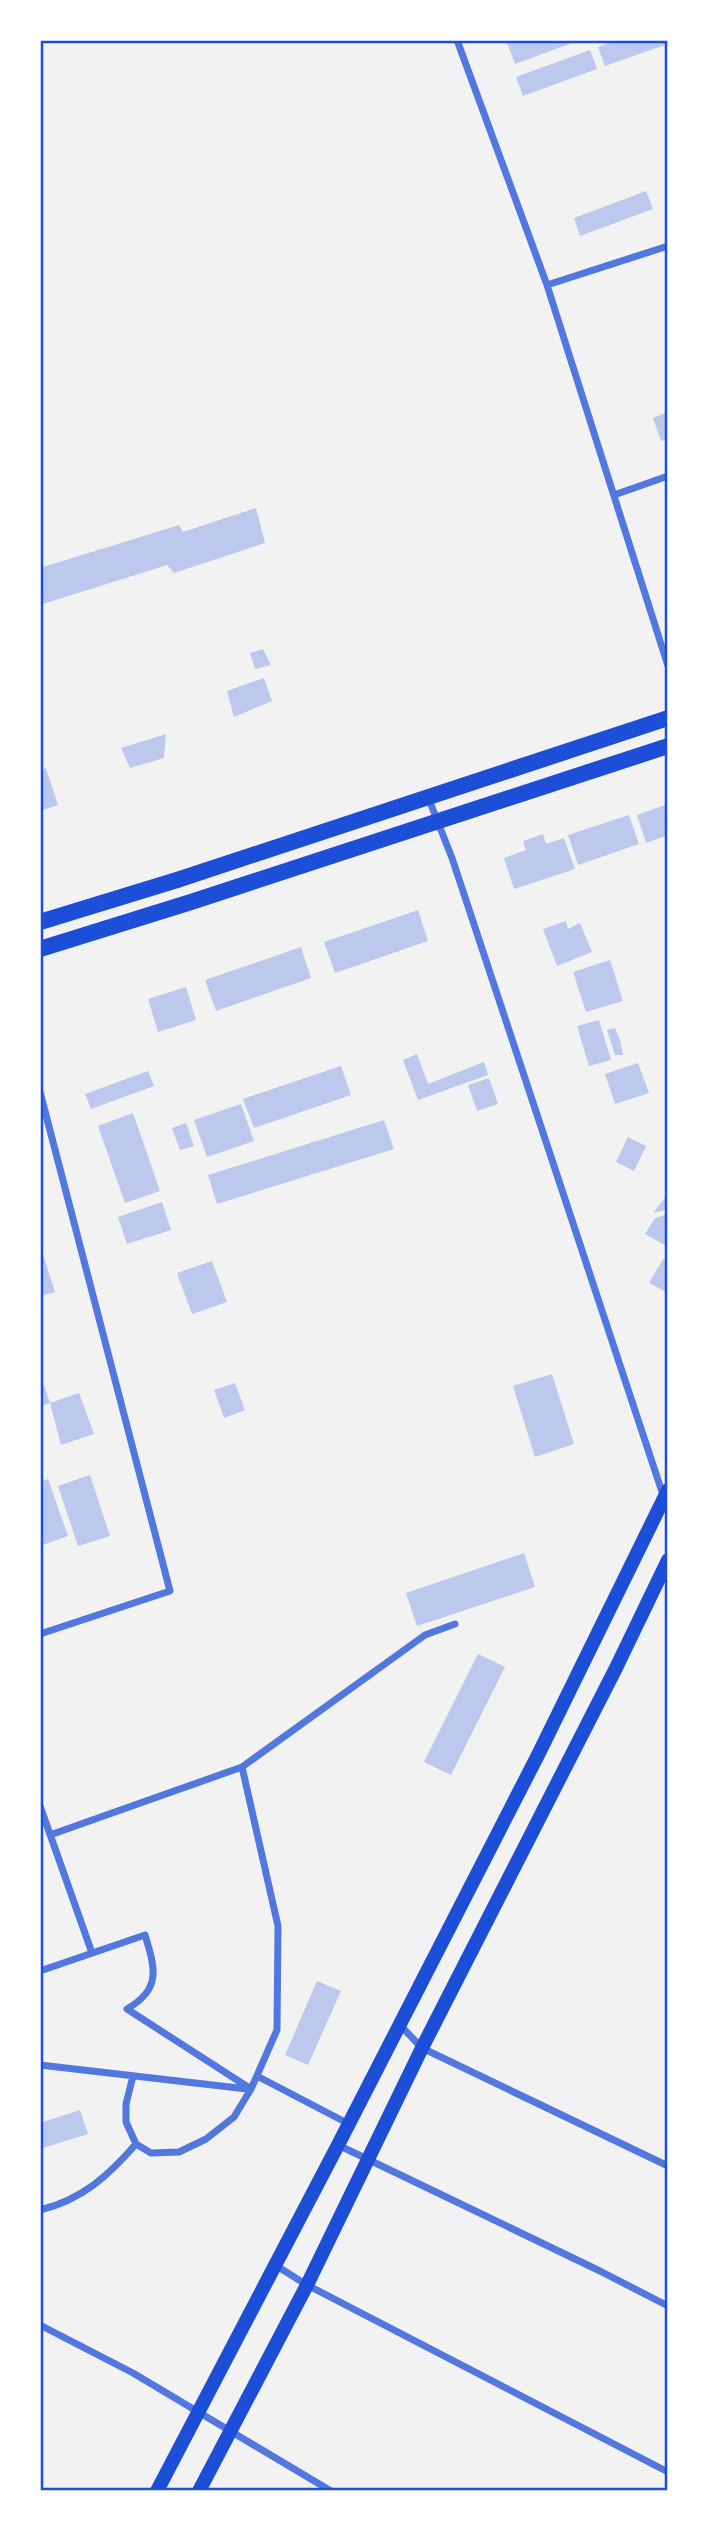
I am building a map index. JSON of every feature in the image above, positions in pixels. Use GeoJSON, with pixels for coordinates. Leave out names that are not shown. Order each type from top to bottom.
{"type":"FeatureCollection","features":[{"type":"Feature","properties":{"kind":"highway"},"geometry":{"type":"LineString","coordinates":[[40,922],[177,880],[668,718]]}},
{"type":"Feature","properties":{"kind":"highway"},"geometry":{"type":"LineString","coordinates":[[40,949],[668,746]]}},
{"type":"Feature","properties":{"kind":"main road"},"geometry":{"type":"LineString","coordinates":[[157,2491],[349,2124],[667,1499]]}},
{"type":"Feature","properties":{"kind":"main road"},"geometry":{"type":"LineString","coordinates":[[199,2491],[307,2285],[422,2048],[616,1668],[668,1560]]}},
{"type":"Feature","properties":{"kind":"street"},"geometry":{"type":"LineString","coordinates":[[457,40],[547,285],[668,666]]}},
{"type":"Feature","properties":{"kind":"street"},"geometry":{"type":"LineString","coordinates":[[547,285],[668,246]]}},
{"type":"Feature","properties":{"kind":"street"},"geometry":{"type":"LineString","coordinates":[[614,495],[668,476]]}},
{"type":"Feature","properties":{"kind":"street"},"geometry":{"type":"LineString","coordinates":[[428,797],[452,858],[667,1499]]}},
{"type":"Feature","properties":{"kind":"street"},"geometry":{"type":"LineString","coordinates":[[40,1092],[170,1591],[40,1634]]}},
{"type":"Feature","properties":{"kind":"street"},"geometry":{"type":"LineString","coordinates":[[50,1835],[242,1767],[425,1635],[455,1624]]}},
{"type":"Feature","properties":{"kind":"street"},"geometry":{"type":"LineString","coordinates":[[133,2076],[126,2104],[126,2122],[136,2144],[151,2153],[179,2152],[234,2117],[251,2089],[278,2030],[278,1926],[242,1767]]}},
{"type":"Feature","properties":{"kind":"street"},"geometry":{"type":"LineString","coordinates":[[40,1806],[92,1953]]}},
{"type":"Feature","properties":{"kind":"street"},"geometry":{"type":"LineString","coordinates":[[40,1971],[145,1935],[155,1969],[142,2001],[127,2010],[251,2089]]}},
{"type":"Feature","properties":{"kind":"street"},"geometry":{"type":"LineString","coordinates":[[399,2025],[422,2048],[668,2166]]}},
{"type":"Feature","properties":{"kind":"street"},"geometry":{"type":"LineString","coordinates":[[40,2065],[251,2089]]}},
{"type":"Feature","properties":{"kind":"street"},"geometry":{"type":"LineString","coordinates":[[257,2076],[349,2124]]}},
{"type":"Feature","properties":{"kind":"street"},"geometry":{"type":"LineString","coordinates":[[40,2210],[66,2202],[91,2189],[113,2171],[136,2144]]}},
{"type":"Feature","properties":{"kind":"street"},"geometry":{"type":"LineString","coordinates":[[338,2145],[668,2306]]}},
{"type":"Feature","properties":{"kind":"street"},"geometry":{"type":"LineString","coordinates":[[275,2264],[307,2285],[668,2472]]}},
{"type":"Feature","properties":{"kind":"street"},"geometry":{"type":"LineString","coordinates":[[40,2325],[199,2412],[331,2491]]}},
{"type":"Feature","properties":{"kind":"building"},"geometry":{"type":"Polygon","coordinates":[[[506,40],[571,40],[572,43],[515,64],[506,40]]]}},
{"type":"Feature","properties":{"kind":"building"},"geometry":{"type":"Polygon","coordinates":[[[618,40],[668,40],[668,44],[605,66],[598,47],[618,40]]]}},
{"type":"Feature","properties":{"kind":"building"},"geometry":{"type":"Polygon","coordinates":[[[590,50],[597,69],[523,96],[516,77],[590,50]]]}},
{"type":"Feature","properties":{"kind":"building"},"geometry":{"type":"Polygon","coordinates":[[[646,191],[653,209],[580,236],[574,218],[646,191]]]}},
{"type":"Feature","properties":{"kind":"building"},"geometry":{"type":"Polygon","coordinates":[[[668,412],[668,439],[661,441],[653,418],[668,412]]]}},
{"type":"Feature","properties":{"kind":"building"},"geometry":{"type":"Polygon","coordinates":[[[256,508],[265,543],[174,573],[167,565],[40,605],[40,568],[179,525],[183,532],[256,508]]]}},
{"type":"Feature","properties":{"kind":"building"},"geometry":{"type":"Polygon","coordinates":[[[263,649],[271,665],[255,669],[250,653],[263,649]]]}},
{"type":"Feature","properties":{"kind":"building"},"geometry":{"type":"Polygon","coordinates":[[[264,678],[272,701],[234,717],[227,691],[264,678]]]}},
{"type":"Feature","properties":{"kind":"building"},"geometry":{"type":"Polygon","coordinates":[[[166,734],[164,758],[130,768],[121,748],[166,734]]]}},
{"type":"Feature","properties":{"kind":"building"},"geometry":{"type":"Polygon","coordinates":[[[46,768],[58,805],[40,811],[40,770],[46,768]]]}},
{"type":"Feature","properties":{"kind":"building"},"geometry":{"type":"Polygon","coordinates":[[[668,804],[668,835],[646,843],[637,815],[668,804]]]}},
{"type":"Feature","properties":{"kind":"building"},"geometry":{"type":"Polygon","coordinates":[[[629,815],[639,844],[578,865],[568,835],[629,815]]]}},
{"type":"Feature","properties":{"kind":"building"},"geometry":{"type":"Polygon","coordinates":[[[543,834],[546,844],[564,838],[575,869],[514,889],[504,858],[526,850],[523,841],[543,834]]]}},
{"type":"Feature","properties":{"kind":"building"},"geometry":{"type":"Polygon","coordinates":[[[418,910],[428,941],[335,973],[324,942],[418,910]]]}},
{"type":"Feature","properties":{"kind":"building"},"geometry":{"type":"Polygon","coordinates":[[[566,921],[568,929],[580,923],[592,952],[557,966],[543,929],[566,921]]]}},
{"type":"Feature","properties":{"kind":"building"},"geometry":{"type":"Polygon","coordinates":[[[301,947],[311,978],[216,1011],[205,980],[301,947]]]}},
{"type":"Feature","properties":{"kind":"building"},"geometry":{"type":"Polygon","coordinates":[[[610,960],[623,1001],[586,1012],[573,972],[610,960]]]}},
{"type":"Feature","properties":{"kind":"building"},"geometry":{"type":"Polygon","coordinates":[[[186,987],[196,1020],[158,1032],[148,999],[186,987]]]}},
{"type":"Feature","properties":{"kind":"building"},"geometry":{"type":"Polygon","coordinates":[[[599,1020],[611,1060],[589,1066],[577,1026],[599,1020]]]}},
{"type":"Feature","properties":{"kind":"building"},"geometry":{"type":"Polygon","coordinates":[[[615,1028],[623,1055],[615,1055],[607,1030],[615,1028]]]}},
{"type":"Feature","properties":{"kind":"building"},"geometry":{"type":"Polygon","coordinates":[[[417,1054],[428,1084],[484,1062],[488,1075],[418,1100],[403,1060],[417,1054]]]}},
{"type":"Feature","properties":{"kind":"building"},"geometry":{"type":"Polygon","coordinates":[[[638,1063],[649,1093],[615,1104],[605,1074],[638,1063]]]}},
{"type":"Feature","properties":{"kind":"building"},"geometry":{"type":"Polygon","coordinates":[[[341,1066],[351,1095],[254,1128],[243,1099],[341,1066]]]}},
{"type":"Feature","properties":{"kind":"building"},"geometry":{"type":"Polygon","coordinates":[[[148,1071],[154,1086],[91,1109],[85,1094],[148,1071]]]}},
{"type":"Feature","properties":{"kind":"building"},"geometry":{"type":"Polygon","coordinates":[[[489,1078],[498,1104],[477,1111],[468,1085],[489,1078]]]}},
{"type":"Feature","properties":{"kind":"building"},"geometry":{"type":"Polygon","coordinates":[[[241,1104],[254,1141],[207,1157],[194,1120],[241,1104]]]}},
{"type":"Feature","properties":{"kind":"building"},"geometry":{"type":"Polygon","coordinates":[[[133,1113],[160,1191],[125,1203],[98,1126],[133,1113]]]}},
{"type":"Feature","properties":{"kind":"building"},"geometry":{"type":"Polygon","coordinates":[[[384,1120],[394,1149],[217,1204],[208,1175],[384,1120]]]}},
{"type":"Feature","properties":{"kind":"building"},"geometry":{"type":"Polygon","coordinates":[[[186,1123],[194,1146],[180,1150],[172,1128],[186,1123]]]}},
{"type":"Feature","properties":{"kind":"building"},"geometry":{"type":"Polygon","coordinates":[[[628,1137],[646,1146],[634,1171],[616,1162],[628,1137]]]}},
{"type":"Feature","properties":{"kind":"building"},"geometry":{"type":"Polygon","coordinates":[[[668,1194],[668,1209],[653,1213],[668,1194]]]}},
{"type":"Feature","properties":{"kind":"building"},"geometry":{"type":"Polygon","coordinates":[[[162,1202],[171,1230],[127,1244],[118,1217],[162,1202]]]}},
{"type":"Feature","properties":{"kind":"building"},"geometry":{"type":"Polygon","coordinates":[[[668,1214],[668,1247],[645,1234],[655,1218],[668,1214]]]}},
{"type":"Feature","properties":{"kind":"building"},"geometry":{"type":"Polygon","coordinates":[[[40,1245],[55,1292],[40,1296],[40,1245]]]}},
{"type":"Feature","properties":{"kind":"building"},"geometry":{"type":"Polygon","coordinates":[[[663,1259],[668,1262],[668,1293],[649,1283],[663,1259]]]}},
{"type":"Feature","properties":{"kind":"building"},"geometry":{"type":"Polygon","coordinates":[[[212,1261],[227,1302],[192,1314],[177,1273],[212,1261]]]}},
{"type":"Feature","properties":{"kind":"building"},"geometry":{"type":"Polygon","coordinates":[[[552,1374],[574,1444],[535,1457],[513,1386],[552,1374]]]}},
{"type":"Feature","properties":{"kind":"building"},"geometry":{"type":"Polygon","coordinates":[[[235,1383],[245,1410],[224,1418],[214,1390],[235,1383]]]}},
{"type":"Feature","properties":{"kind":"building"},"geometry":{"type":"Polygon","coordinates":[[[44,1385],[50,1403],[40,1406],[40,1386],[44,1385]]]}},
{"type":"Feature","properties":{"kind":"building"},"geometry":{"type":"Polygon","coordinates":[[[79,1393],[94,1434],[61,1445],[50,1403],[79,1393]]]}},
{"type":"Feature","properties":{"kind":"building"},"geometry":{"type":"Polygon","coordinates":[[[90,1475],[110,1536],[78,1546],[58,1486],[90,1475]]]}},
{"type":"Feature","properties":{"kind":"building"},"geometry":{"type":"Polygon","coordinates":[[[48,1479],[68,1536],[40,1546],[40,1482],[48,1479]]]}},
{"type":"Feature","properties":{"kind":"building"},"geometry":{"type":"Polygon","coordinates":[[[524,1553],[535,1587],[417,1626],[406,1593],[524,1553]]]}},
{"type":"Feature","properties":{"kind":"building"},"geometry":{"type":"Polygon","coordinates":[[[478,1654],[505,1667],[451,1775],[424,1762],[478,1654]]]}},
{"type":"Feature","properties":{"kind":"building"},"geometry":{"type":"Polygon","coordinates":[[[317,1981],[341,1991],[308,2065],[285,2055],[317,1981]]]}},
{"type":"Feature","properties":{"kind":"building"},"geometry":{"type":"Polygon","coordinates":[[[80,2110],[88,2134],[40,2149],[40,2123],[80,2110]]]}}]}
